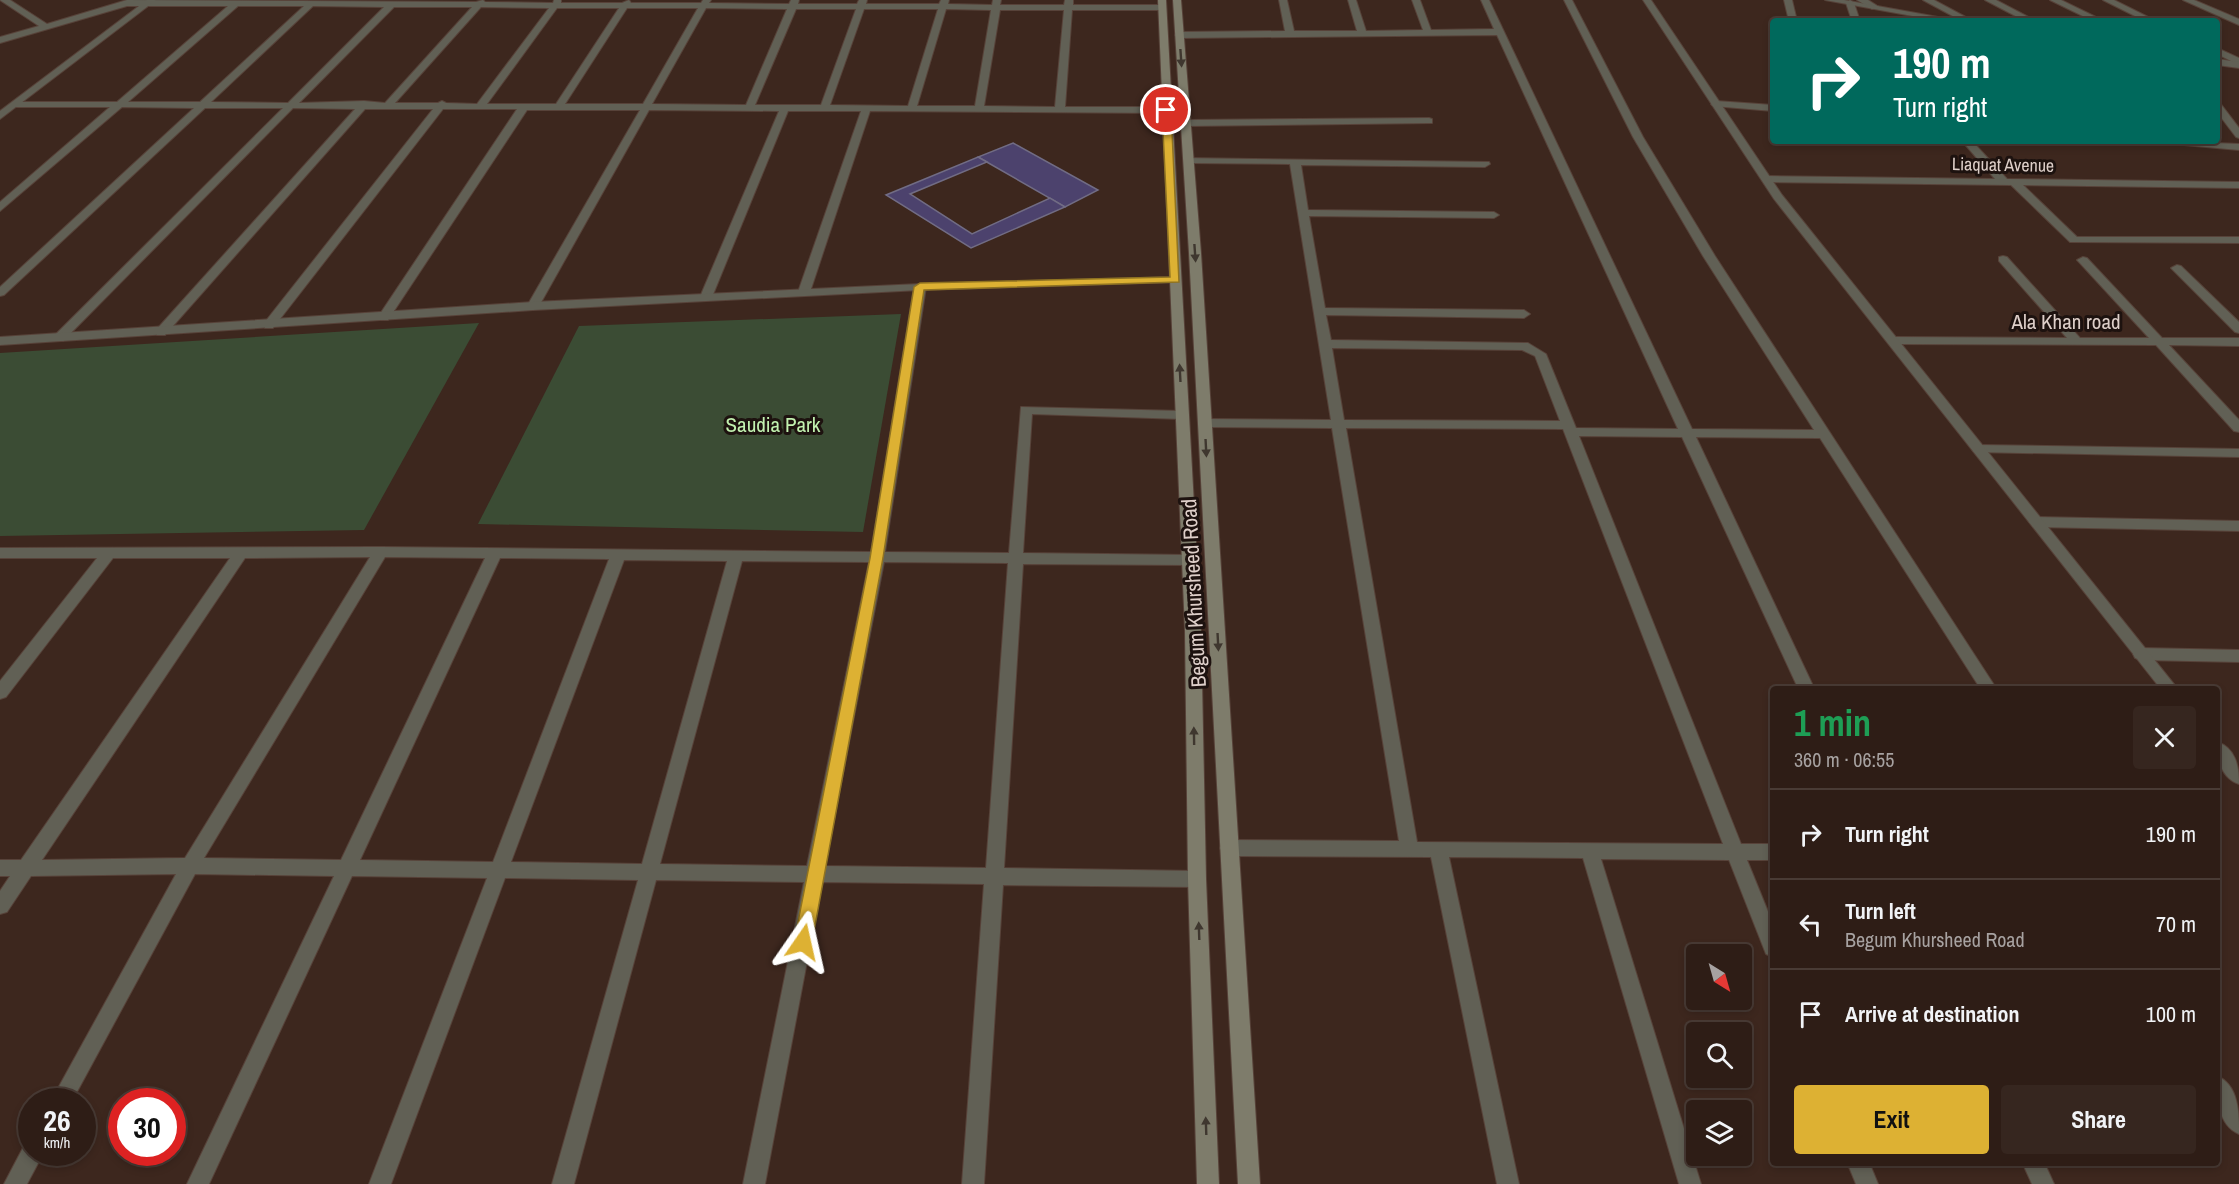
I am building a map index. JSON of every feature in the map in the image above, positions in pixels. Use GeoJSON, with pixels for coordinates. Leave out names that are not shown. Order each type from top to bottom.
{"type":"FeatureCollection","features":[{"type":"Feature","properties":{"kind":"main road","name":"Begum Khursheed Road"},"geometry":{"type":"LineString","coordinates":[[1177,0],[1205,423],[1249,1184]]}},
{"type":"Feature","properties":{"kind":"main road","name":"Begum Khursheed Road"},"geometry":{"type":"LineString","coordinates":[[1162,4],[1190,560],[1197,879],[1208,1184]]}},
{"type":"Feature","properties":{"kind":"street"},"geometry":{"type":"LineString","coordinates":[[4,0],[46,27]]}},
{"type":"Feature","properties":{"kind":"street"},"geometry":{"type":"LineString","coordinates":[[1283,0],[1290,34]]}},
{"type":"Feature","properties":{"kind":"street"},"geometry":{"type":"LineString","coordinates":[[1352,0],[1362,33]]}},
{"type":"Feature","properties":{"kind":"street"},"geometry":{"type":"LineString","coordinates":[[1416,0],[1428,33]]}},
{"type":"Feature","properties":{"kind":"street"},"geometry":{"type":"LineString","coordinates":[[1485,0],[1805,686]]}},
{"type":"Feature","properties":{"kind":"street"},"geometry":{"type":"LineString","coordinates":[[1568,0],[1638,137],[1709,256],[1987,686]]}},
{"type":"Feature","properties":{"kind":"street"},"geometry":{"type":"LineString","coordinates":[[1647,0],[1767,180],[2167,686]]}},
{"type":"Feature","properties":{"kind":"street"},"geometry":{"type":"LineString","coordinates":[[1788,0],[1792,18]]}},
{"type":"Feature","properties":{"kind":"street"},"geometry":{"type":"LineString","coordinates":[[1829,0],[1918,17]]}},
{"type":"Feature","properties":{"kind":"street"},"geometry":{"type":"LineString","coordinates":[[1862,0],[1875,7]]}},
{"type":"Feature","properties":{"kind":"street"},"geometry":{"type":"LineString","coordinates":[[1927,0],[1963,18]]}},
{"type":"Feature","properties":{"kind":"street"},"geometry":{"type":"LineString","coordinates":[[1989,0],[2026,18]]}},
{"type":"Feature","properties":{"kind":"street"},"geometry":{"type":"LineString","coordinates":[[2054,0],[2093,18]]}},
{"type":"Feature","properties":{"kind":"street"},"geometry":{"type":"LineString","coordinates":[[2107,0],[2146,18]]}},
{"type":"Feature","properties":{"kind":"street"},"geometry":{"type":"LineString","coordinates":[[2187,0],[2239,22]]}},
{"type":"Feature","properties":{"kind":"street"},"geometry":{"type":"LineString","coordinates":[[0,40],[124,2],[390,6],[480,3],[1162,4]]}},
{"type":"Feature","properties":{"kind":"street"},"geometry":{"type":"LineString","coordinates":[[0,116],[150,2]]}},
{"type":"Feature","properties":{"kind":"street"},"geometry":{"type":"LineString","coordinates":[[389,104],[480,3]]}},
{"type":"Feature","properties":{"kind":"street"},"geometry":{"type":"LineString","coordinates":[[481,105],[557,3]]}},
{"type":"Feature","properties":{"kind":"street"},"geometry":{"type":"LineString","coordinates":[[560,105],[626,3]]}},
{"type":"Feature","properties":{"kind":"street"},"geometry":{"type":"LineString","coordinates":[[825,107],[862,3]]}},
{"type":"Feature","properties":{"kind":"street"},"geometry":{"type":"LineString","coordinates":[[912,108],[944,3]]}},
{"type":"Feature","properties":{"kind":"street"},"geometry":{"type":"LineString","coordinates":[[1850,3],[1855,18]]}},
{"type":"Feature","properties":{"kind":"street"},"geometry":{"type":"LineString","coordinates":[[0,208],[235,4]]}},
{"type":"Feature","properties":{"kind":"street"},"geometry":{"type":"LineString","coordinates":[[533,306],[705,4]]}},
{"type":"Feature","properties":{"kind":"street"},"geometry":{"type":"LineString","coordinates":[[750,106],[793,4]]}},
{"type":"Feature","properties":{"kind":"street"},"geometry":{"type":"LineString","coordinates":[[979,108],[996,4]]}},
{"type":"Feature","properties":{"kind":"street"},"geometry":{"type":"LineString","coordinates":[[1060,109],[1069,4]]}},
{"type":"Feature","properties":{"kind":"street"},"geometry":{"type":"LineString","coordinates":[[0,293],[310,5]]}},
{"type":"Feature","properties":{"kind":"street"},"geometry":{"type":"LineString","coordinates":[[59,338],[390,6]]}},
{"type":"Feature","properties":{"kind":"street"},"geometry":{"type":"LineString","coordinates":[[1179,35],[1500,32]]}},
{"type":"Feature","properties":{"kind":"street"},"geometry":{"type":"LineString","coordinates":[[2220,53],[2239,63]]}},
{"type":"Feature","properties":{"kind":"street"},"geometry":{"type":"LineString","coordinates":[[2220,62],[2239,63]]}},
{"type":"Feature","properties":{"kind":"street"},"geometry":{"type":"LineString","coordinates":[[16,104],[979,108],[1060,109],[1167,116],[1185,123],[1429,120]]}},
{"type":"Feature","properties":{"kind":"street"},"geometry":{"type":"LineString","coordinates":[[161,332],[364,104]]}},
{"type":"Feature","properties":{"kind":"street"},"geometry":{"type":"LineString","coordinates":[[268,325],[442,104]]}},
{"type":"Feature","properties":{"kind":"street"},"geometry":{"type":"LineString","coordinates":[[1716,104],[1770,108]]}},
{"type":"Feature","properties":{"kind":"street"},"geometry":{"type":"LineString","coordinates":[[384,317],[525,105]]}},
{"type":"Feature","properties":{"kind":"street"},"geometry":{"type":"LineString","coordinates":[[706,297],[784,107]]}},
{"type":"Feature","properties":{"kind":"street"},"geometry":{"type":"LineString","coordinates":[[804,292],[867,107]]}},
{"type":"Feature","properties":{"kind":"street"},"geometry":{"type":"LineString","coordinates":[[2220,109],[2239,135]]}},
{"type":"Feature","properties":{"kind":"street"},"geometry":{"type":"LineString","coordinates":[[1970,144],[2074,240],[2239,240]]}},
{"type":"Feature","properties":{"kind":"street"},"geometry":{"type":"LineString","coordinates":[[2210,144],[2239,147]]}},
{"type":"Feature","properties":{"kind":"street"},"geometry":{"type":"LineString","coordinates":[[1188,160],[1485,164]]}},
{"type":"Feature","properties":{"kind":"street"},"geometry":{"type":"LineString","coordinates":[[1295,162],[1409,850]]}},
{"type":"Feature","properties":{"kind":"street","name":"Liaquat Avenue"},"geometry":{"type":"LineString","coordinates":[[1767,180],[2239,185]]}},
{"type":"Feature","properties":{"kind":"street"},"geometry":{"type":"LineString","coordinates":[[1304,213],[1494,216]]}},
{"type":"Feature","properties":{"kind":"street"},"geometry":{"type":"LineString","coordinates":[[2003,259],[2077,342]]}},
{"type":"Feature","properties":{"kind":"street"},"geometry":{"type":"LineString","coordinates":[[2083,261],[2239,428]]}},
{"type":"Feature","properties":{"kind":"street"},"geometry":{"type":"LineString","coordinates":[[2177,268],[2239,329]]}},
{"type":"Feature","properties":{"kind":"street"},"geometry":{"type":"LineString","coordinates":[[0,341],[706,297],[920,287],[1176,280]]}},
{"type":"Feature","properties":{"kind":"street"},"geometry":{"type":"LineString","coordinates":[[754,1184],[877,558],[920,287]]}},
{"type":"Feature","properties":{"kind":"street"},"geometry":{"type":"LineString","coordinates":[[1320,310],[1524,314]]}},
{"type":"Feature","properties":{"kind":"street","name":"Ala Khan road"},"geometry":{"type":"LineString","coordinates":[[1893,341],[2239,342]]}},
{"type":"Feature","properties":{"kind":"street"},"geometry":{"type":"LineString","coordinates":[[1325,344],[1524,346],[1540,354],[1770,940]]}},
{"type":"Feature","properties":{"kind":"street"},"geometry":{"type":"LineString","coordinates":[[973,1184],[1026,410],[1182,415]]}},
{"type":"Feature","properties":{"kind":"street"},"geometry":{"type":"LineString","coordinates":[[1205,423],[1569,428],[1687,434],[1825,434]]}},
{"type":"Feature","properties":{"kind":"street"},"geometry":{"type":"LineString","coordinates":[[1979,449],[2239,453]]}},
{"type":"Feature","properties":{"kind":"street"},"geometry":{"type":"LineString","coordinates":[[2036,522],[2239,526]]}},
{"type":"Feature","properties":{"kind":"street"},"geometry":{"type":"LineString","coordinates":[[0,906],[241,552]]}},
{"type":"Feature","properties":{"kind":"street"},"geometry":{"type":"LineString","coordinates":[[0,553],[381,552],[1190,560]]}},
{"type":"Feature","properties":{"kind":"street"},"geometry":{"type":"LineString","coordinates":[[68,1088],[190,866],[381,552]]}},
{"type":"Feature","properties":{"kind":"street"},"geometry":{"type":"LineString","coordinates":[[0,693],[109,553]]}},
{"type":"Feature","properties":{"kind":"street"},"geometry":{"type":"LineString","coordinates":[[198,1184],[495,553]]}},
{"type":"Feature","properties":{"kind":"street"},"geometry":{"type":"LineString","coordinates":[[380,1184],[618,555]]}},
{"type":"Feature","properties":{"kind":"street"},"geometry":{"type":"LineString","coordinates":[[563,1184],[736,556]]}},
{"type":"Feature","properties":{"kind":"street"},"geometry":{"type":"LineString","coordinates":[[2141,654],[2239,656]]}},
{"type":"Feature","properties":{"kind":"street"},"geometry":{"type":"LineString","coordinates":[[2220,753],[2239,777]]}},
{"type":"Feature","properties":{"kind":"street"},"geometry":{"type":"LineString","coordinates":[[1229,848],[1770,852]]}},
{"type":"Feature","properties":{"kind":"street"},"geometry":{"type":"LineString","coordinates":[[1438,850],[1508,1184]]}},
{"type":"Feature","properties":{"kind":"street"},"geometry":{"type":"LineString","coordinates":[[1590,851],[1690,1184]]}},
{"type":"Feature","properties":{"kind":"street"},"geometry":{"type":"LineString","coordinates":[[0,868],[190,866],[816,876],[1197,879]]}},
{"type":"Feature","properties":{"kind":"street"},"geometry":{"type":"LineString","coordinates":[[2220,1091],[2239,1124]]}},
{"type":"Feature","properties":{"kind":"street"},"geometry":{"type":"LineString","coordinates":[[15,1184],[25,1166]]}},
{"type":"Feature","properties":{"kind":"street"},"geometry":{"type":"LineString","coordinates":[[1860,1166],[1867,1184]]}},
{"type":"Feature","properties":{"kind":"street"},"geometry":{"type":"LineString","coordinates":[[2034,1166],[2043,1184]]}},
{"type":"Feature","properties":{"kind":"green space","name":"Saudia Park"},"geometry":{"type":"Polygon","coordinates":[[[901,314],[863,532],[478,524],[579,326],[901,314]]]}},
{"type":"Feature","properties":{"kind":"green space"},"geometry":{"type":"Polygon","coordinates":[[[479,323],[364,530],[0,536],[0,353],[479,323]]]}},
{"type":"Feature","properties":{"kind":"building"},"geometry":{"type":"Polygon","coordinates":[[[1013,143],[1098,190],[1065,207],[978,157],[1013,143]]]}},
{"type":"Feature","properties":{"kind":"building"},"geometry":{"type":"Polygon","coordinates":[[[978,157],[987,162],[910,194],[972,234],[1050,198],[1065,207],[971,248],[886,195],[978,157]]]}},
{"type":"Feature","properties":{"kind":"route"},"geometry":{"type":"LineString","coordinates":[[803,942],[877,558],[920,287],[1176,280],[1166,110]]}}]}
